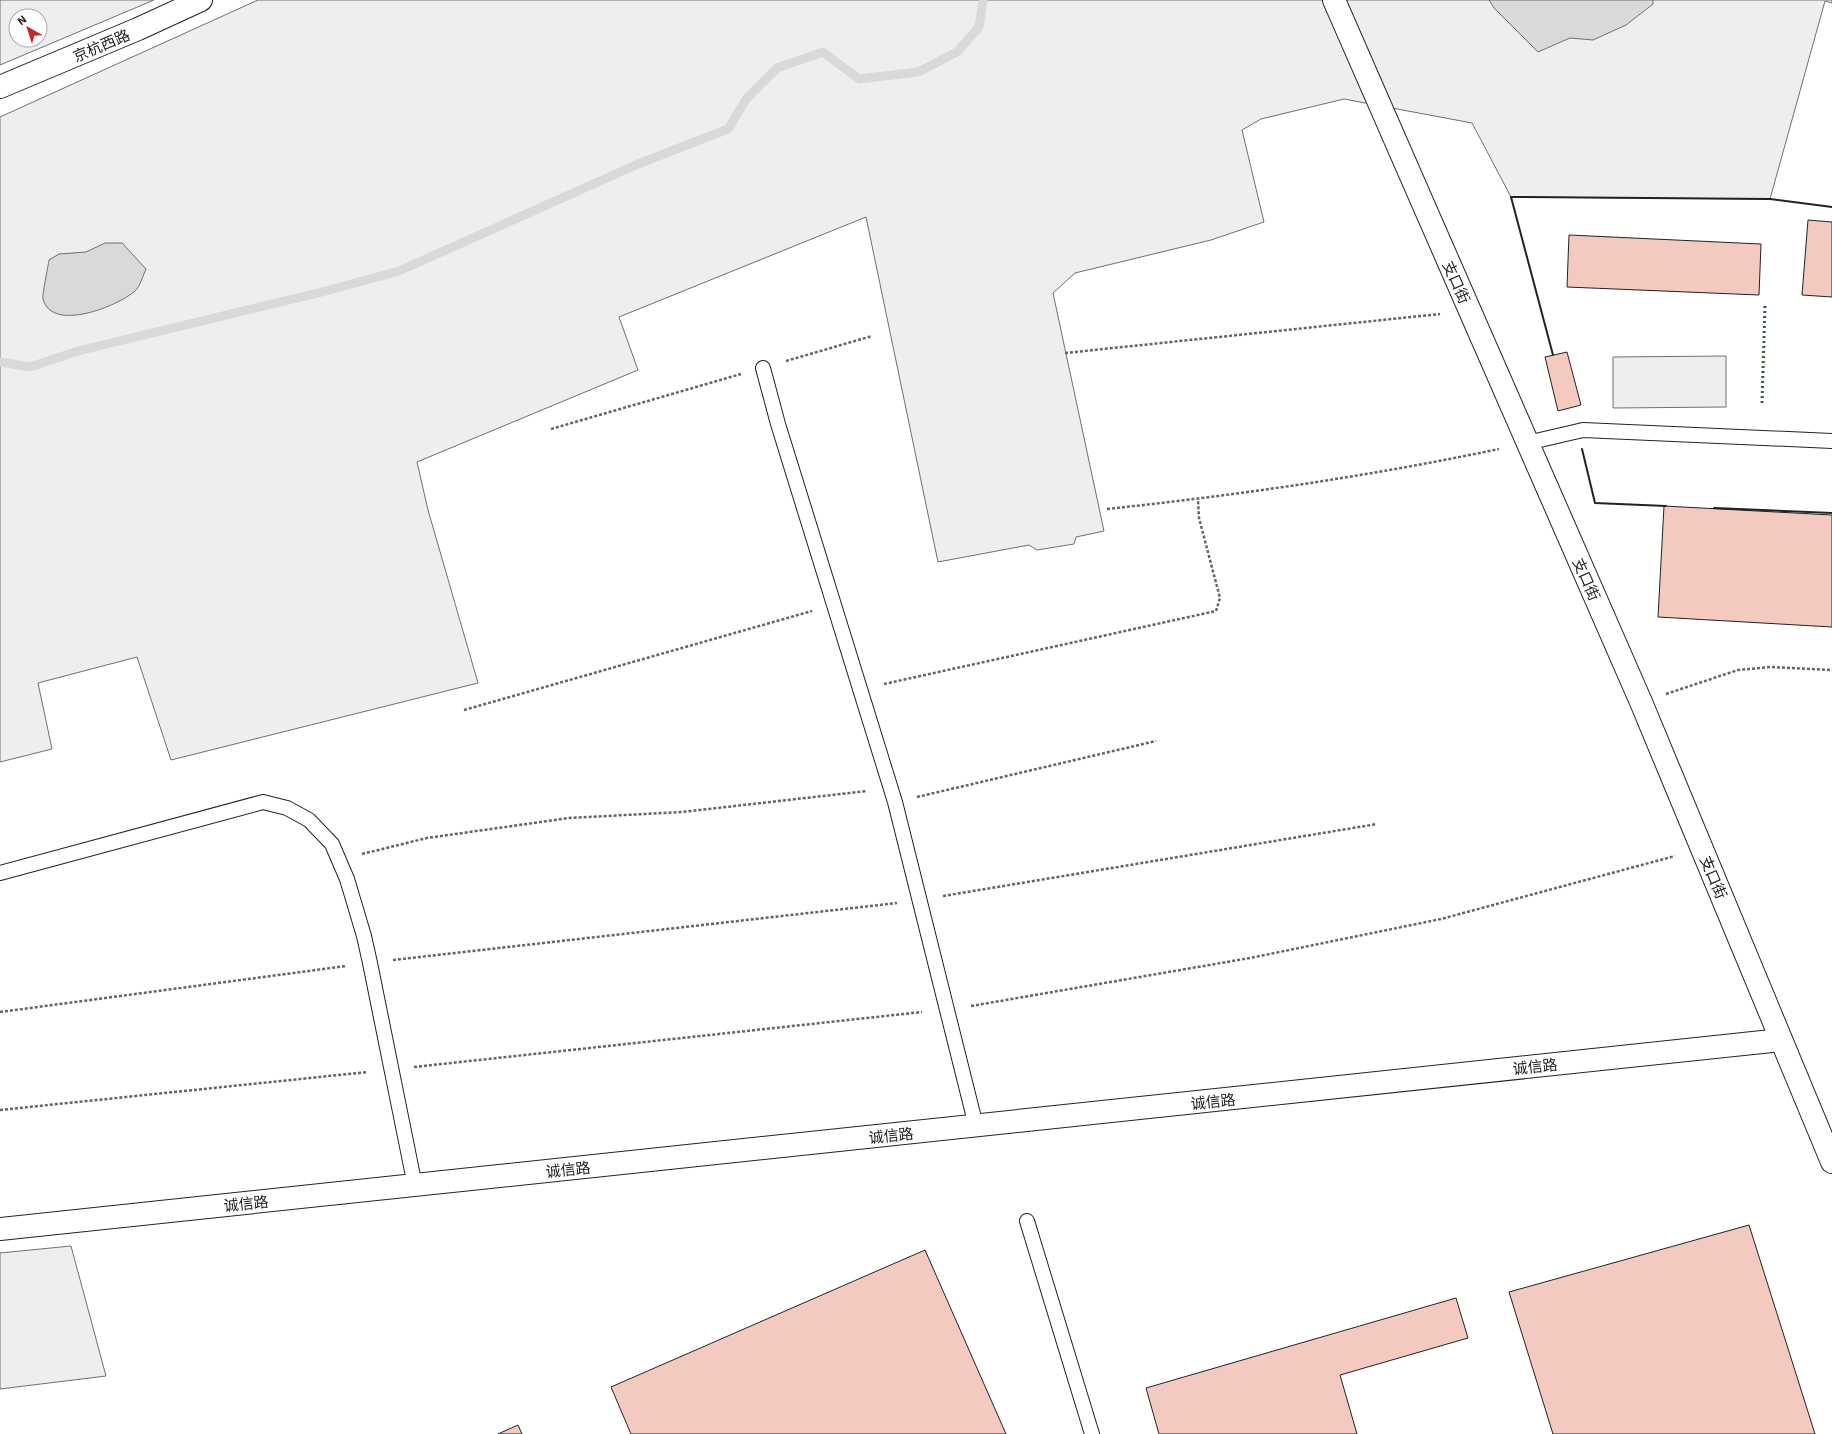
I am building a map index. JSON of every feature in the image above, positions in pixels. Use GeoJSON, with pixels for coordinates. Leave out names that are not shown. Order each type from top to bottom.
{"type":"FeatureCollection","features":[{"type":"Feature","properties":{"kind":"street","name":"京杭西路"},"geometry":{"type":"LineString","coordinates":[[0,87],[138,29],[201,0]]}},
{"type":"Feature","properties":{"kind":"street","name":"支口街"},"geometry":{"type":"LineString","coordinates":[[1334,0],[1641,702],[1832,1162]]}},
{"type":"Feature","properties":{"kind":"street","name":"诚信路"},"geometry":{"type":"LineString","coordinates":[[0,1230],[1781,1040]]}},
{"type":"Feature","properties":{"kind":"lane"},"geometry":{"type":"LineString","coordinates":[[763,368],[890,788],[896,802],[976,1126]]}},
{"type":"Feature","properties":{"kind":"lane"},"geometry":{"type":"LineString","coordinates":[[1527,442],[1583,430],[1832,441]]}},
{"type":"Feature","properties":{"kind":"lane"},"geometry":{"type":"LineString","coordinates":[[0,873],[263,802],[287,808],[309,820],[332,844],[347,879],[364,936],[415,1186]]}},
{"type":"Feature","properties":{"kind":"lane"},"geometry":{"type":"LineString","coordinates":[[1027,1221],[1092,1434]]}},
{"type":"Feature","properties":{"kind":"path"},"geometry":{"type":"LineString","coordinates":[[1064,352],[1470,310]]}},
{"type":"Feature","properties":{"kind":"path"},"geometry":{"type":"LineString","coordinates":[[551,429],[872,336]]}},
{"type":"Feature","properties":{"kind":"path"},"geometry":{"type":"LineString","coordinates":[[1107,509],[1198,500],[1414,467],[1527,442]]}},
{"type":"Feature","properties":{"kind":"path"},"geometry":{"type":"LineString","coordinates":[[860,689],[1216,611],[1220,598],[1199,518],[1198,500]]}},
{"type":"Feature","properties":{"kind":"path"},"geometry":{"type":"LineString","coordinates":[[464,710],[834,605]]}},
{"type":"Feature","properties":{"kind":"path"},"geometry":{"type":"LineString","coordinates":[[1641,702],[1738,670],[1771,667],[1832,670]]}},
{"type":"Feature","properties":{"kind":"path"},"geometry":{"type":"LineString","coordinates":[[896,802],[1156,741]]}},
{"type":"Feature","properties":{"kind":"path"},"geometry":{"type":"LineString","coordinates":[[338,860],[427,838],[561,820],[682,812],[890,788]]}},
{"type":"Feature","properties":{"kind":"path"},"geometry":{"type":"LineString","coordinates":[[0,1012],[370,963],[919,900],[1377,824]]}},
{"type":"Feature","properties":{"kind":"path"},"geometry":{"type":"LineString","coordinates":[[0,1110],[947,1010],[1250,958],[1441,919],[1702,848]]}},
{"type":"Feature","properties":{"kind":"shaded area"},"geometry":{"type":"Polygon","coordinates":[[[0,0],[154,0],[48,45],[48,8],[8,8],[8,48],[40,48],[0,65],[0,0]]]}},
{"type":"Feature","properties":{"kind":"shaded area"},"geometry":{"type":"Polygon","coordinates":[[[258,0],[1832,0],[1832,3],[1825,1],[1770,199],[1511,197],[1472,123],[1344,99],[1261,119],[1242,130],[1264,222],[1211,240],[1075,273],[1053,293],[1104,531],[1076,537],[1074,544],[1037,550],[1029,545],[938,562],[866,217],[619,317],[638,370],[417,462],[428,510],[478,683],[171,760],[137,657],[38,683],[52,749],[0,762],[0,117],[258,0]]]}},
{"type":"Feature","properties":{"kind":"shaded area"},"geometry":{"type":"Polygon","coordinates":[[[1489,0],[1653,0],[1653,4],[1626,25],[1593,40],[1570,38],[1538,52],[1494,8],[1489,0]]]}},
{"type":"Feature","properties":{"kind":"shaded area"},"geometry":{"type":"Polygon","coordinates":[[[105,243],[122,243],[146,269],[137,289],[127,297],[115,303],[86,313],[72,315],[59,314],[49,309],[43,299],[43,296],[49,260],[59,254],[86,252],[105,243]]]}},
{"type":"Feature","properties":{"kind":"shaded area"},"geometry":{"type":"Polygon","coordinates":[[[1726,356],[1726,407],[1613,408],[1613,357],[1726,356]]]}},
{"type":"Feature","properties":{"kind":"shaded area"},"geometry":{"type":"Polygon","coordinates":[[[71,1246],[106,1376],[0,1389],[0,1253],[71,1246]]]}},
{"type":"Feature","properties":{"kind":"building"},"geometry":{"type":"Polygon","coordinates":[[[1808,220],[1832,222],[1832,297],[1802,295],[1808,220]]]}},
{"type":"Feature","properties":{"kind":"building"},"geometry":{"type":"Polygon","coordinates":[[[1569,235],[1761,244],[1759,295],[1567,287],[1569,235]]]}},
{"type":"Feature","properties":{"kind":"building"},"geometry":{"type":"Polygon","coordinates":[[[1567,352],[1581,405],[1558,411],[1545,357],[1567,352]]]}},
{"type":"Feature","properties":{"kind":"building"},"geometry":{"type":"Polygon","coordinates":[[[1664,506],[1832,515],[1832,627],[1658,617],[1664,506]]]}},
{"type":"Feature","properties":{"kind":"building"},"geometry":{"type":"Polygon","coordinates":[[[1749,1225],[1815,1434],[1553,1434],[1509,1292],[1749,1225]]]}},
{"type":"Feature","properties":{"kind":"building"},"geometry":{"type":"Polygon","coordinates":[[[925,1250],[1006,1434],[631,1434],[611,1387],[925,1250]]]}},
{"type":"Feature","properties":{"kind":"building"},"geometry":{"type":"Polygon","coordinates":[[[1456,1298],[1468,1338],[1340,1375],[1357,1434],[1159,1434],[1146,1388],[1456,1298]]]}},
{"type":"Feature","properties":{"kind":"building"},"geometry":{"type":"Polygon","coordinates":[[[518,1425],[522,1434],[498,1434],[518,1425]]]}},
{"type":"Feature","properties":{"kind":"waterway"},"geometry":{"type":"LineString","coordinates":[[0,362],[30,367],[78,351],[322,292],[399,271],[638,164],[728,129],[747,98],[777,68],[823,52],[859,79],[918,72],[957,52],[979,27],[983,0]]}},
{"type":"Feature","properties":{"kind":"hedge"},"geometry":{"type":"LineString","coordinates":[[1762,403],[1765,305]]}},
{"type":"Feature","properties":{"kind":"wall"},"geometry":{"type":"LineString","coordinates":[[1553,355],[1511,197],[1770,199],[1832,207]]}},
{"type":"Feature","properties":{"kind":"wall"},"geometry":{"type":"LineString","coordinates":[[1582,449],[1595,503],[1666,506]]}},
{"type":"Feature","properties":{"kind":"wall"},"geometry":{"type":"LineString","coordinates":[[1714,508],[1832,513]]}}]}
